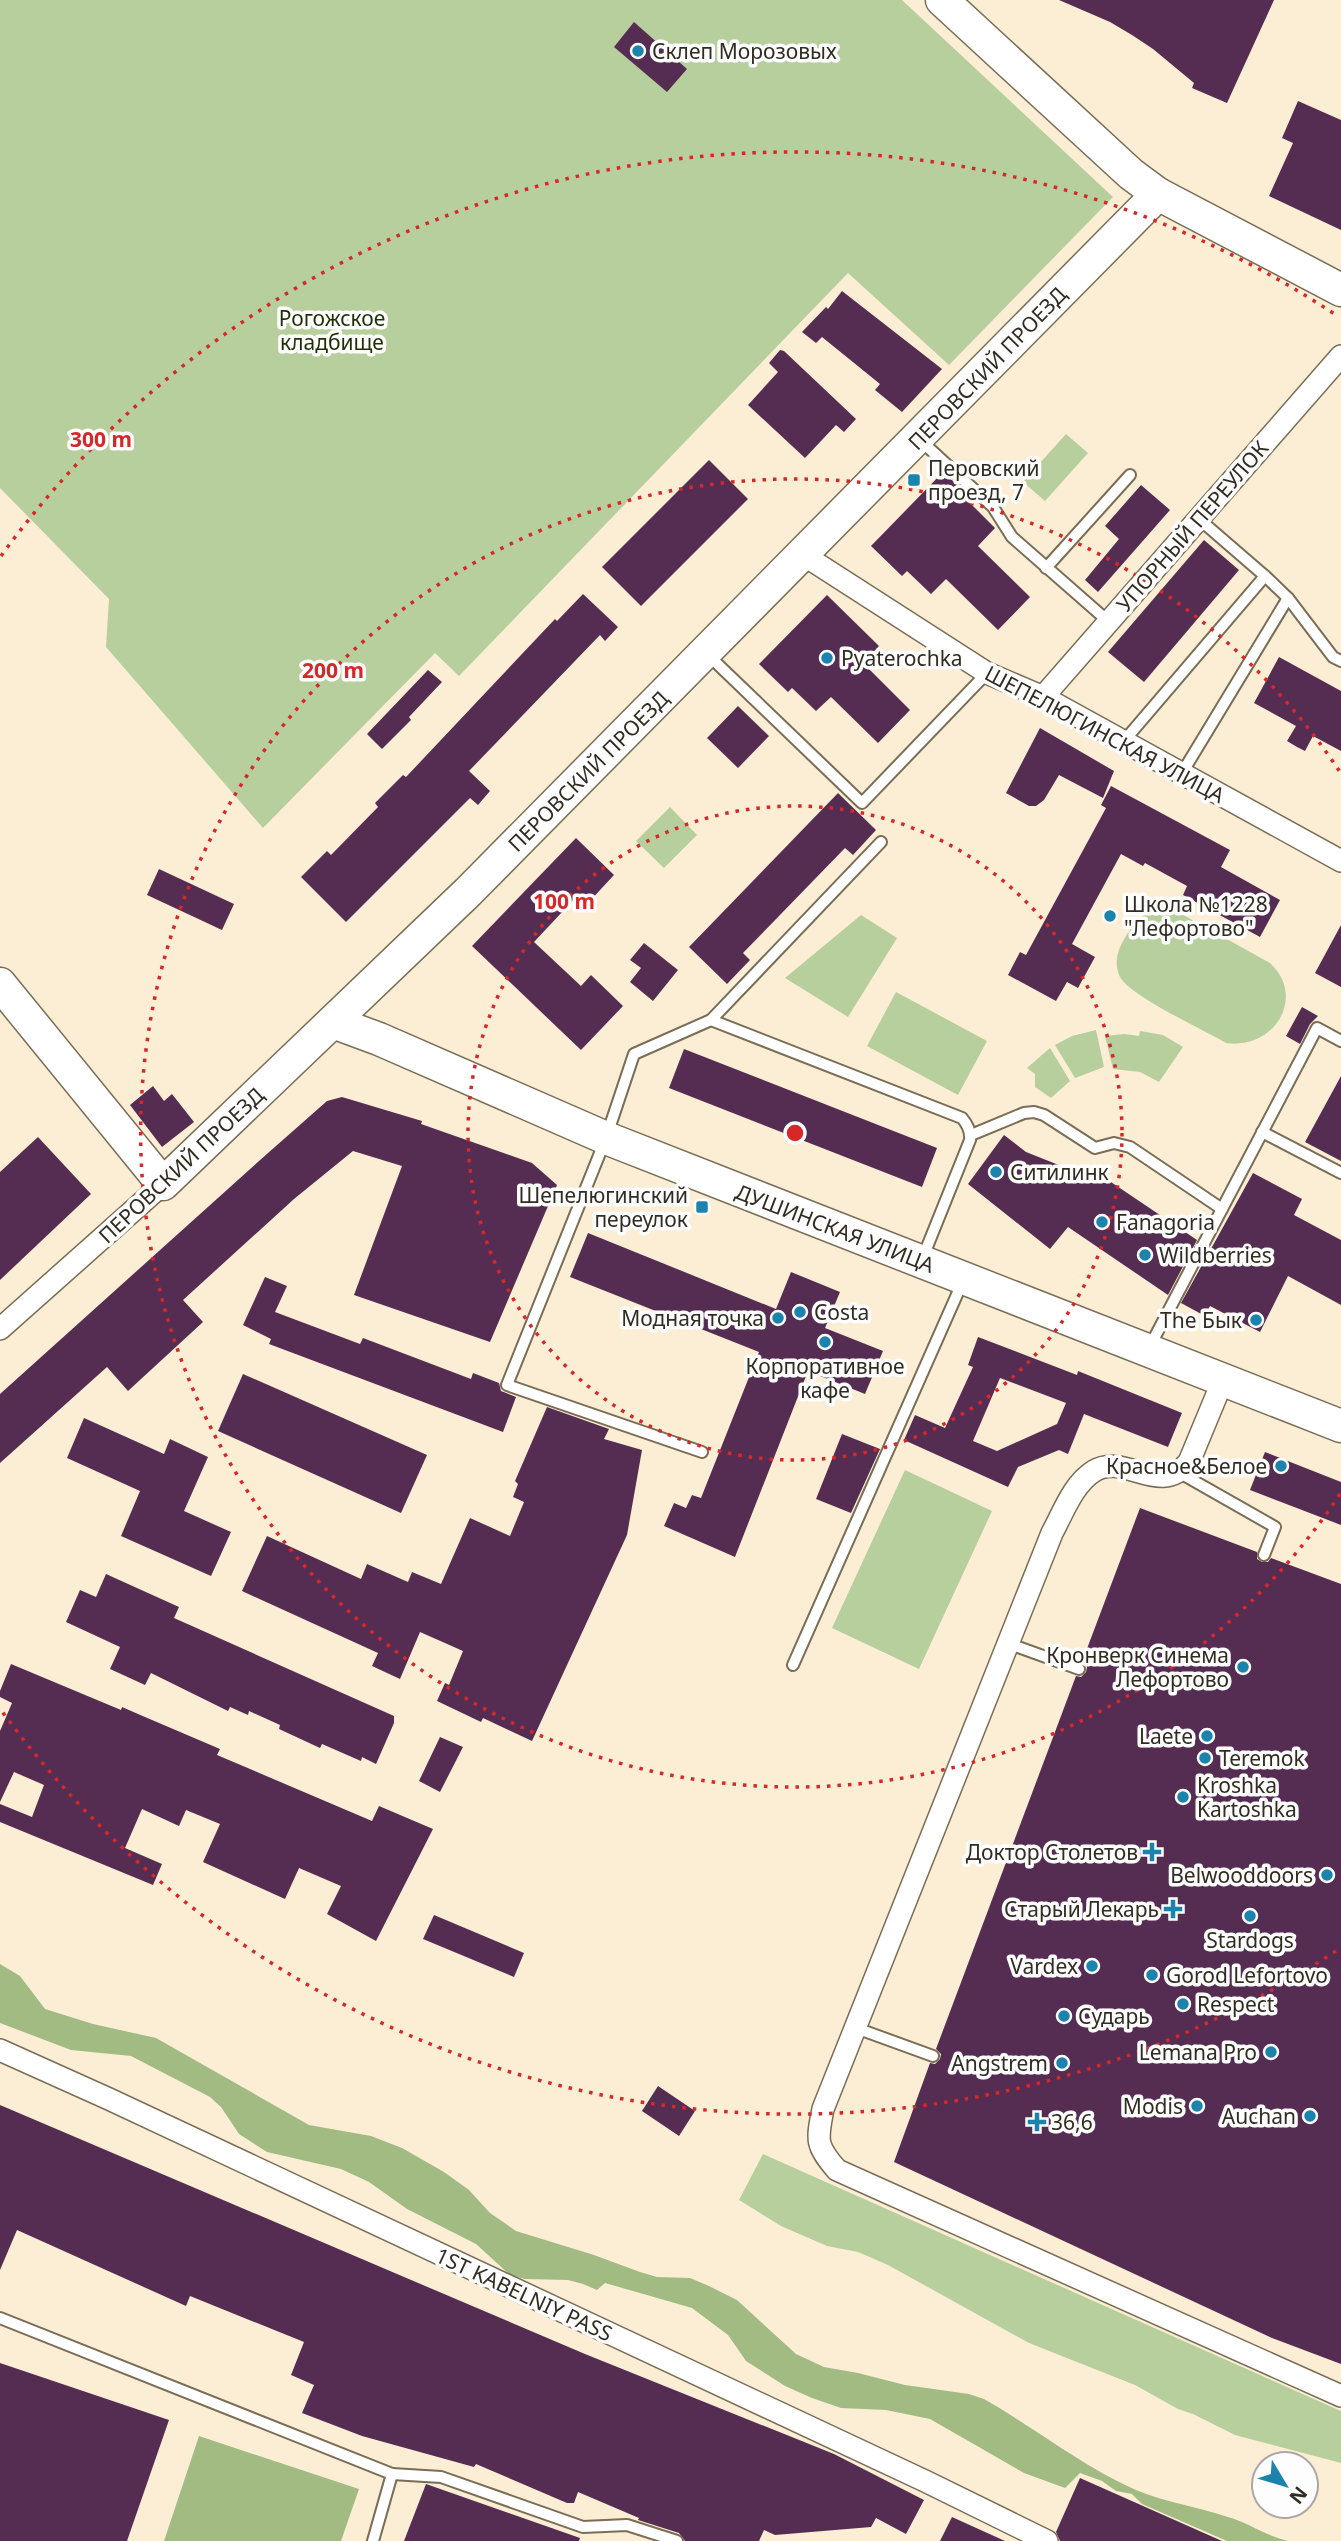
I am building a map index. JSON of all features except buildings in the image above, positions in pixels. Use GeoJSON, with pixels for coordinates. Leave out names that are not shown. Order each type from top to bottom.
{"type":"FeatureCollection","features":[{"type":"Feature","properties":{"kind":"street"},"geometry":{"type":"LineString","coordinates":[[942,0],[1131,174],[1158,194],[1341,290]]}},
{"type":"Feature","properties":{"kind":"street","name":"ПЕРОВСКИЙ ПРОЕЗД"},"geometry":{"type":"LineString","coordinates":[[0,1329],[163,1184],[468,892],[1158,194]]}},
{"type":"Feature","properties":{"kind":"street","name":"УПОРНЫЙ ПЕРЕУЛОК"},"geometry":{"type":"LineString","coordinates":[[1043,697],[1341,356]]}},
{"type":"Feature","properties":{"kind":"street","name":"ШЕПЕЛЮГИНСКАЯ УЛИЦА"},"geometry":{"type":"LineString","coordinates":[[802,554],[987,673],[1043,697],[1341,862]]}},
{"type":"Feature","properties":{"kind":"street"},"geometry":{"type":"LineString","coordinates":[[0,984],[163,1184]]}},
{"type":"Feature","properties":{"kind":"street","name":"ДУШИНСКАЯ УЛИЦА"},"geometry":{"type":"LineString","coordinates":[[333,1022],[379,1039],[606,1138],[1341,1426]]}},
{"type":"Feature","properties":{"kind":"street"},"geometry":{"type":"LineString","coordinates":[[1223,1380],[1189,1462],[1180,1473],[1163,1478],[1112,1467],[1094,1471],[1075,1490],[1052,1533],[1007,1643],[823,2109],[818,2137],[822,2153],[837,2170],[1341,2396]]}},
{"type":"Feature","properties":{"kind":"street","name":"1ST KABELNIY PASS"},"geometry":{"type":"LineString","coordinates":[[0,2050],[925,2481],[1047,2541]]}},
{"type":"Feature","properties":{"kind":"lane"},"geometry":{"type":"LineString","coordinates":[[918,438],[993,507],[1012,537],[1109,622]]}},
{"type":"Feature","properties":{"kind":"lane"},"geometry":{"type":"LineString","coordinates":[[1046,568],[1129,475]]}},
{"type":"Feature","properties":{"kind":"lane"},"geometry":{"type":"LineString","coordinates":[[1199,519],[1288,598],[1333,657],[1341,661]]}},
{"type":"Feature","properties":{"kind":"lane"},"geometry":{"type":"LineString","coordinates":[[1124,741],[1265,576]]}},
{"type":"Feature","properties":{"kind":"lane"},"geometry":{"type":"LineString","coordinates":[[1182,773],[1288,598]]}},
{"type":"Feature","properties":{"kind":"lane"},"geometry":{"type":"LineString","coordinates":[[706,652],[862,803],[987,673]]}},
{"type":"Feature","properties":{"kind":"lane"},"geometry":{"type":"LineString","coordinates":[[702,1452],[507,1385],[606,1138],[634,1054],[711,1020],[881,842]]}},
{"type":"Feature","properties":{"kind":"lane"},"geometry":{"type":"LineString","coordinates":[[711,1020],[962,1118],[967,1123],[971,1135],[921,1262]]}},
{"type":"Feature","properties":{"kind":"lane"},"geometry":{"type":"LineString","coordinates":[[1148,1350],[1317,1028],[1341,1041]]}},
{"type":"Feature","properties":{"kind":"lane"},"geometry":{"type":"LineString","coordinates":[[971,1135],[1024,1113],[1039,1113],[1095,1148],[1114,1143],[1130,1147],[1222,1209]]}},
{"type":"Feature","properties":{"kind":"lane"},"geometry":{"type":"LineString","coordinates":[[1262,1132],[1341,1173]]}},
{"type":"Feature","properties":{"kind":"lane"},"geometry":{"type":"LineString","coordinates":[[793,1665],[965,1279]]}},
{"type":"Feature","properties":{"kind":"lane"},"geometry":{"type":"LineString","coordinates":[[1180,1473],[1275,1527],[1264,1555]]}},
{"type":"Feature","properties":{"kind":"lane"},"geometry":{"type":"LineString","coordinates":[[1007,1643],[1079,1669]]}},
{"type":"Feature","properties":{"kind":"lane"},"geometry":{"type":"LineString","coordinates":[[856,2028],[933,2056]]}},
{"type":"Feature","properties":{"kind":"lane"},"geometry":{"type":"LineString","coordinates":[[0,2318],[392,2474],[441,2477],[583,2527],[627,2525],[677,2541]]}},
{"type":"Feature","properties":{"kind":"lane"},"geometry":{"type":"LineString","coordinates":[[373,2541],[392,2474]]}},
{"type":"Feature","properties":{"kind":"green space","name":"Рогожское кладбище"},"geometry":{"type":"Polygon","coordinates":[[[0,0],[902,0],[1113,197],[949,365],[848,273],[459,676],[435,653],[263,828],[106,647],[109,599],[0,488],[0,0]]]}},
{"type":"Feature","properties":{"kind":"green space"},"geometry":{"type":"Polygon","coordinates":[[[1066,434],[1088,453],[1045,501],[1023,482],[1066,434]]]}},
{"type":"Feature","properties":{"kind":"green space"},"geometry":{"type":"Polygon","coordinates":[[[670,807],[697,835],[664,868],[636,841],[670,807]]]}},
{"type":"Feature","properties":{"kind":"green space"},"geometry":{"type":"Polygon","coordinates":[[[1163,907],[1178,912],[1270,963],[1281,976],[1285,991],[1285,1005],[1271,1030],[1243,1043],[1226,1043],[1152,1003],[1127,985],[1120,977],[1117,966],[1121,946],[1141,917],[1163,907]]]}},
{"type":"Feature","properties":{"kind":"green space"},"geometry":{"type":"Polygon","coordinates":[[[861,915],[897,938],[848,1017],[785,978],[861,915]]]}},
{"type":"Feature","properties":{"kind":"green space"},"geometry":{"type":"Polygon","coordinates":[[[896,992],[987,1041],[958,1095],[867,1046],[896,992]]]}},
{"type":"Feature","properties":{"kind":"green space"},"geometry":{"type":"Polygon","coordinates":[[[1096,1030],[1104,1067],[1075,1078],[1055,1045],[1072,1036],[1096,1030]]]}},
{"type":"Feature","properties":{"kind":"green space"},"geometry":{"type":"Polygon","coordinates":[[[1140,1031],[1163,1035],[1183,1047],[1159,1082],[1140,1072],[1113,1069],[1105,1036],[1139,1036],[1140,1031]]]}},
{"type":"Feature","properties":{"kind":"green space"},"geometry":{"type":"Polygon","coordinates":[[[1050,1048],[1070,1081],[1051,1098],[1035,1087],[1035,1074],[1027,1068],[1050,1048]]]}},
{"type":"Feature","properties":{"kind":"green space"},"geometry":{"type":"Polygon","coordinates":[[[905,1470],[992,1511],[919,1669],[832,1628],[905,1470]]]}},
{"type":"Feature","properties":{"kind":"green space"},"geometry":{"type":"Polygon","coordinates":[[[0,1964],[20,1976],[45,2009],[93,2024],[156,2038],[309,2125],[371,2136],[402,2148],[469,2190],[490,2213],[516,2231],[657,2277],[690,2278],[737,2300],[796,2354],[824,2367],[984,2399],[1097,2470],[1136,2490],[1217,2513],[1288,2541],[1227,2541],[1142,2504],[1132,2494],[1116,2491],[1102,2481],[1080,2473],[1065,2488],[1024,2473],[930,2419],[886,2410],[841,2408],[812,2398],[785,2386],[746,2361],[728,2335],[692,2308],[605,2283],[597,2290],[568,2280],[525,2279],[510,2275],[476,2244],[407,2209],[369,2182],[341,2169],[267,2152],[239,2134],[221,2107],[210,2097],[131,2056],[71,2050],[0,2023],[0,1964]]]}},
{"type":"Feature","properties":{"kind":"green space"},"geometry":{"type":"Polygon","coordinates":[[[763,2154],[1341,2411],[1341,2463],[1320,2457],[1320,2450],[1292,2450],[1235,2435],[1178,2409],[1135,2385],[1029,2343],[888,2265],[858,2252],[827,2246],[781,2226],[739,2200],[763,2154]]]}},
{"type":"Feature","properties":{"kind":"green space"},"geometry":{"type":"Polygon","coordinates":[[[199,2436],[359,2489],[341,2541],[164,2541],[199,2436]]]}},
{"type":"Feature","properties":{"kind":"place","name":"Склеп Морозовых"},"geometry":{"type":"Point","coordinates":[638,51]}},
{"type":"Feature","properties":{"kind":"place","name":"Перовский проезд, 7"},"geometry":{"type":"Point","coordinates":[914,480]}},
{"type":"Feature","properties":{"kind":"place","name":"Pyaterochka"},"geometry":{"type":"Point","coordinates":[827,658]}},
{"type":"Feature","properties":{"kind":"place","name":"Школа №1228 \"Лефортово\""},"geometry":{"type":"Point","coordinates":[1110,916]}},
{"type":"Feature","properties":{"kind":"place","name":"Ситилинк"},"geometry":{"type":"Point","coordinates":[996,1172]}},
{"type":"Feature","properties":{"kind":"place","name":"Шепелюгинский переулок"},"geometry":{"type":"Point","coordinates":[702,1207]}},
{"type":"Feature","properties":{"kind":"place","name":"Fanagoria"},"geometry":{"type":"Point","coordinates":[1102,1222]}},
{"type":"Feature","properties":{"kind":"place","name":"Wildberries"},"geometry":{"type":"Point","coordinates":[1145,1255]}},
{"type":"Feature","properties":{"kind":"place","name":"Costa"},"geometry":{"type":"Point","coordinates":[800,1312]}},
{"type":"Feature","properties":{"kind":"place","name":"Модная точка"},"geometry":{"type":"Point","coordinates":[778,1318]}},
{"type":"Feature","properties":{"kind":"place","name":"The Бык"},"geometry":{"type":"Point","coordinates":[1256,1320]}},
{"type":"Feature","properties":{"kind":"place","name":"Корпоративное кафе"},"geometry":{"type":"Point","coordinates":[825,1342]}},
{"type":"Feature","properties":{"kind":"place","name":"Красное&Белое"},"geometry":{"type":"Point","coordinates":[1281,1466]}},
{"type":"Feature","properties":{"kind":"place","name":"Кронверк Синема Лефортово"},"geometry":{"type":"Point","coordinates":[1243,1667]}},
{"type":"Feature","properties":{"kind":"place","name":"Laete"},"geometry":{"type":"Point","coordinates":[1207,1736]}},
{"type":"Feature","properties":{"kind":"place","name":"Teremok"},"geometry":{"type":"Point","coordinates":[1205,1758]}},
{"type":"Feature","properties":{"kind":"place","name":"Kroshka Kartoshka"},"geometry":{"type":"Point","coordinates":[1183,1797]}},
{"type":"Feature","properties":{"kind":"place","name":"Доктор Столетов"},"geometry":{"type":"Point","coordinates":[1152,1852]}},
{"type":"Feature","properties":{"kind":"place","name":"Belwooddoors"},"geometry":{"type":"Point","coordinates":[1327,1875]}},
{"type":"Feature","properties":{"kind":"place","name":"Старый Лекарь"},"geometry":{"type":"Point","coordinates":[1173,1909]}},
{"type":"Feature","properties":{"kind":"place","name":"Stardogs"},"geometry":{"type":"Point","coordinates":[1250,1916]}},
{"type":"Feature","properties":{"kind":"place","name":"Vardex"},"geometry":{"type":"Point","coordinates":[1092,1966]}},
{"type":"Feature","properties":{"kind":"place","name":"Gorod Lefortovo"},"geometry":{"type":"Point","coordinates":[1152,1975]}},
{"type":"Feature","properties":{"kind":"place","name":"Respect"},"geometry":{"type":"Point","coordinates":[1183,2004]}},
{"type":"Feature","properties":{"kind":"place","name":"Сударь"},"geometry":{"type":"Point","coordinates":[1064,2016]}},
{"type":"Feature","properties":{"kind":"place","name":"Lemana Pro"},"geometry":{"type":"Point","coordinates":[1271,2052]}},
{"type":"Feature","properties":{"kind":"place","name":"Angstrem"},"geometry":{"type":"Point","coordinates":[1062,2063]}},
{"type":"Feature","properties":{"kind":"place","name":"Modis"},"geometry":{"type":"Point","coordinates":[1197,2106]}},
{"type":"Feature","properties":{"kind":"place","name":"Auchan"},"geometry":{"type":"Point","coordinates":[1310,2116]}},
{"type":"Feature","properties":{"kind":"place","name":"36,6"},"geometry":{"type":"Point","coordinates":[1037,2122]}}]}
